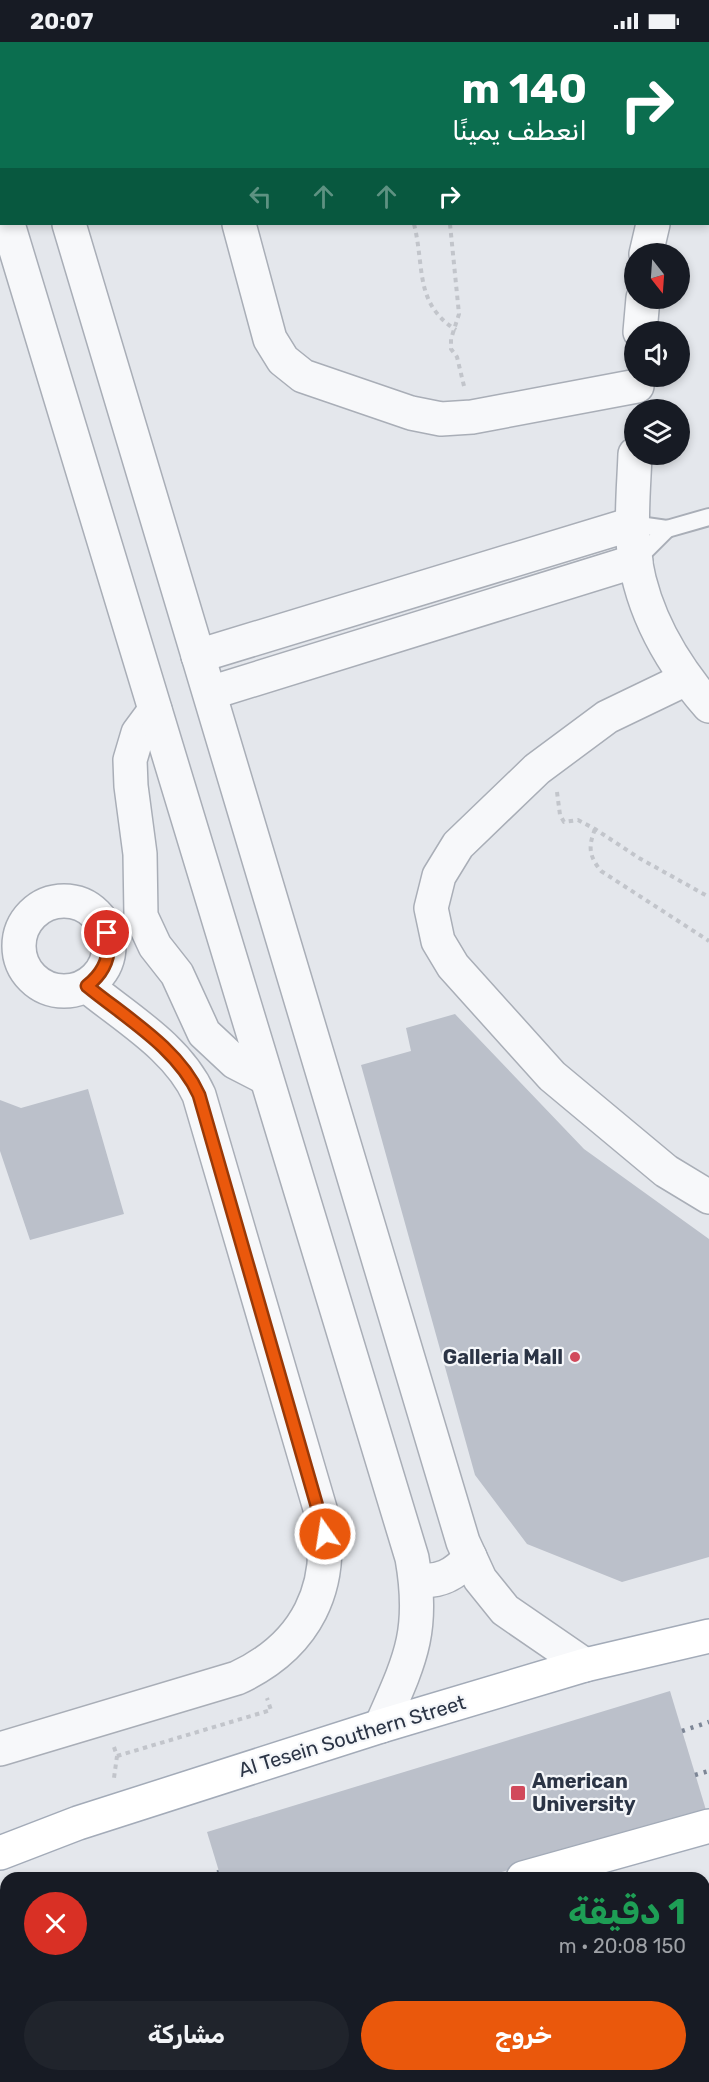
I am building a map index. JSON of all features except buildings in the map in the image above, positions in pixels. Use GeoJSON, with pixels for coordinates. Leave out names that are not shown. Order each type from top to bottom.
{"type":"FeatureCollection","features":[{"type":"Feature","properties":{"kind":"main road","name":"Al Tesein Southern Street"},"geometry":{"type":"LineString","coordinates":[[0,1853],[78,1823],[381,1726],[585,1665],[709,1636]]}},
{"type":"Feature","properties":{"kind":"main road"},"geometry":{"type":"LineString","coordinates":[[553,1872],[709,1826]]}},
{"type":"Feature","properties":{"kind":"street"},"geometry":{"type":"LineString","coordinates":[[8,225],[412,1558],[419,1598],[416,1637],[403,1675],[381,1726]]}},
{"type":"Feature","properties":{"kind":"street"},"geometry":{"type":"LineString","coordinates":[[69,225],[460,1530],[480,1579],[505,1611],[585,1665]]}},
{"type":"Feature","properties":{"kind":"street"},"geometry":{"type":"LineString","coordinates":[[239,225],[270,339],[283,360],[303,376],[411,413],[441,419],[472,417],[637,391]]}},
{"type":"Feature","properties":{"kind":"street"},"geometry":{"type":"LineString","coordinates":[[649,243],[653,225]]}},
{"type":"Feature","properties":{"kind":"street"},"geometry":{"type":"LineString","coordinates":[[635,465],[632,524],[636,561],[655,628],[686,679],[709,706]]}},
{"type":"Feature","properties":{"kind":"street"},"geometry":{"type":"LineString","coordinates":[[198,656],[632,524]]}},
{"type":"Feature","properties":{"kind":"street"},"geometry":{"type":"LineString","coordinates":[[210,693],[636,561]]}},
{"type":"Feature","properties":{"kind":"street"},"geometry":{"type":"LineString","coordinates":[[686,679],[607,717],[537,769],[458,845],[439,876],[431,908],[438,941],[453,966],[552,1076],[666,1171],[709,1197]]}},
{"type":"Feature","properties":{"kind":"street"},"geometry":{"type":"LineString","coordinates":[[155,710],[138,733],[130,760],[129,773],[140,854],[141,916],[153,943],[177,975],[204,1033],[235,1062],[266,1078]]}},
{"type":"Feature","properties":{"kind":"street"},"geometry":{"type":"LineString","coordinates":[[63,901],[76,903],[95,913],[107,933],[108,956],[100,973],[87,986],[67,991],[46,988],[33,981],[24,970],[10,960],[21,930],[38,909],[50,903],[63,901]]}},
{"type":"Feature","properties":{"kind":"street"},"geometry":{"type":"LineString","coordinates":[[95,913],[139,901]]}},
{"type":"Feature","properties":{"kind":"street"},"geometry":{"type":"LineString","coordinates":[[108,956],[153,943]]}},
{"type":"Feature","properties":{"kind":"street"},"geometry":{"type":"LineString","coordinates":[[0,1749],[237,1678],[258,1668],[293,1639],[306,1620],[323,1578],[326,1556],[321,1512],[199,1095],[192,1079],[169,1053],[87,986]]}},
{"type":"Feature","properties":{"kind":"street"},"geometry":{"type":"LineString","coordinates":[[416,1580],[437,1580],[450,1575],[470,1557]]}},
{"type":"Feature","properties":{"kind":"lane"},"geometry":{"type":"LineString","coordinates":[[632,524],[667,529],[709,517]]}},
{"type":"Feature","properties":{"kind":"lane"},"geometry":{"type":"LineString","coordinates":[[636,561],[667,529]]}},
{"type":"Feature","properties":{"kind":"path"},"geometry":{"type":"LineString","coordinates":[[414,225],[427,302],[438,319],[456,330]]}},
{"type":"Feature","properties":{"kind":"path"},"geometry":{"type":"LineString","coordinates":[[450,225],[459,314],[456,330],[451,339],[451,349],[457,357],[472,417]]}},
{"type":"Feature","properties":{"kind":"path"},"geometry":{"type":"LineString","coordinates":[[537,769],[557,794],[560,815],[564,822],[578,820],[595,828],[639,858],[709,897]]}},
{"type":"Feature","properties":{"kind":"path"},"geometry":{"type":"LineString","coordinates":[[595,828],[589,843],[591,859],[602,871],[709,941]]}},
{"type":"Feature","properties":{"kind":"path"},"geometry":{"type":"LineString","coordinates":[[117,1756],[271,1710]]}},
{"type":"Feature","properties":{"kind":"railway"},"geometry":{"type":"LineString","coordinates":[[682,1731],[709,1722]]}},
{"type":"Feature","properties":{"kind":"railway"},"geometry":{"type":"LineString","coordinates":[[695,1775],[709,1771]]}},
{"type":"Feature","properties":{"kind":"place","name":"Galleria Mall"},"geometry":{"type":"Point","coordinates":[575,1357]}},
{"type":"Feature","properties":{"kind":"place","name":"American University"},"geometry":{"type":"Point","coordinates":[518,1793]}},
{"type":"Feature","properties":{"kind":"route"},"geometry":{"type":"LineString","coordinates":[[107,933],[110,944],[106,965],[95,980],[87,986],[182,1065],[199,1095],[321,1512],[325,1534]]}}]}
